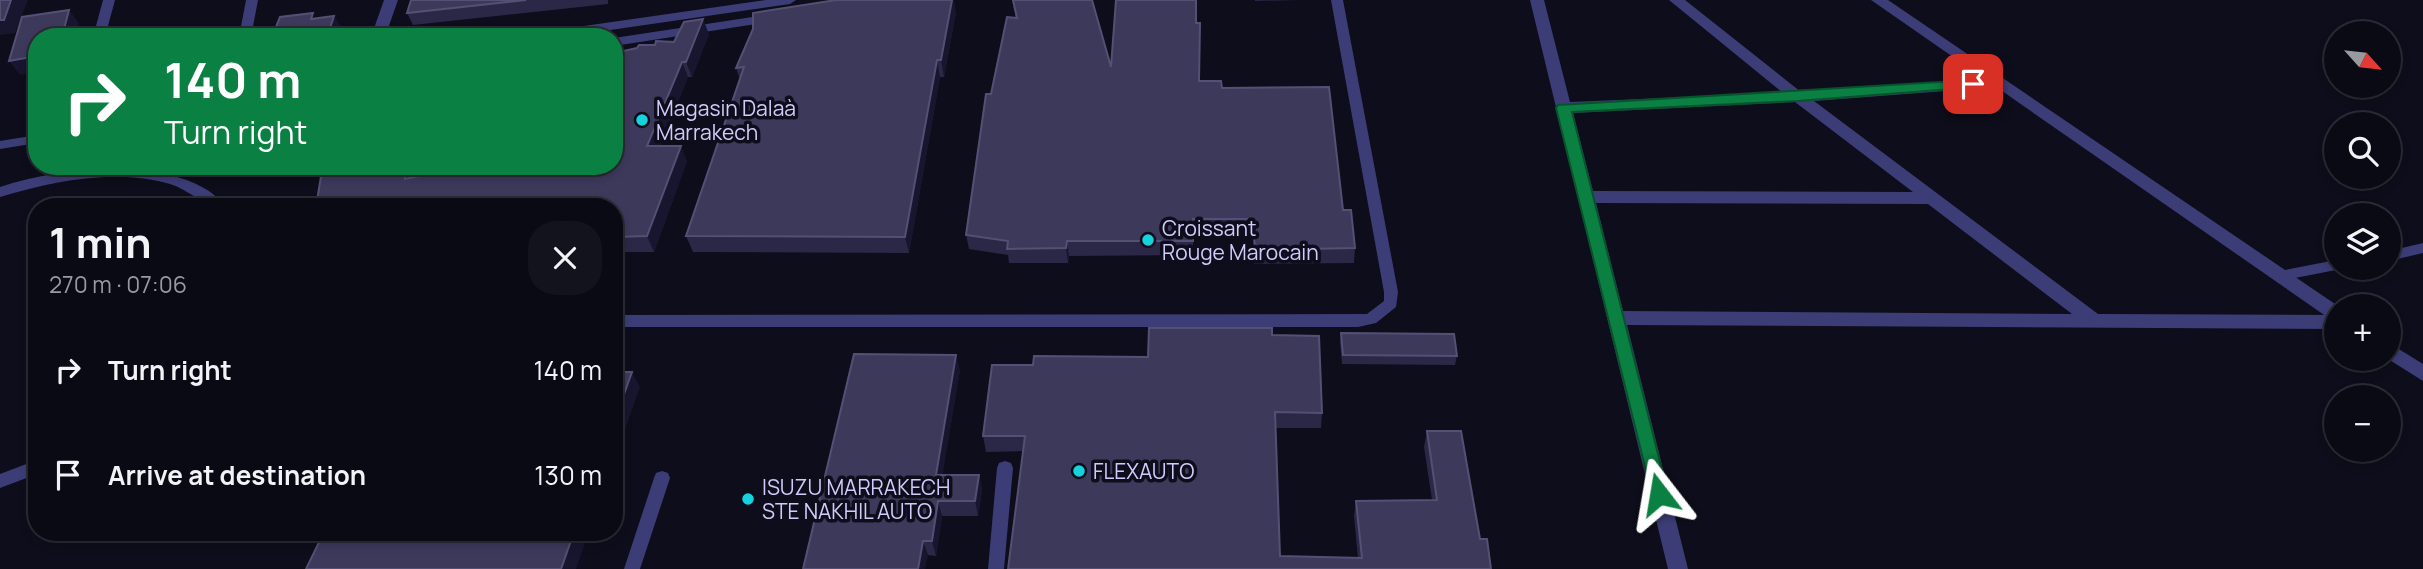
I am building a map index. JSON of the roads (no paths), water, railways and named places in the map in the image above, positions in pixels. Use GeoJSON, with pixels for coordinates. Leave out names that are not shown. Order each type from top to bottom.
{"type":"FeatureCollection","features":[{"type":"Feature","properties":{"kind":"street"},"geometry":{"type":"LineString","coordinates":[[381,28],[391,0]]}},
{"type":"Feature","properties":{"kind":"street"},"geometry":{"type":"LineString","coordinates":[[1536,0],[1678,569]]}},
{"type":"Feature","properties":{"kind":"street"},"geometry":{"type":"LineString","coordinates":[[1676,0],[1798,97],[2092,319]]}},
{"type":"Feature","properties":{"kind":"street"},"geometry":{"type":"LineString","coordinates":[[1878,0],[2324,306]]}},
{"type":"Feature","properties":{"kind":"street"},"geometry":{"type":"LineString","coordinates":[[1563,108],[1798,97],[1998,82]]}},
{"type":"Feature","properties":{"kind":"street"},"geometry":{"type":"LineString","coordinates":[[1586,198],[1932,198]]}},
{"type":"Feature","properties":{"kind":"street"},"geometry":{"type":"LineString","coordinates":[[1616,318],[2324,322]]}},
{"type":"Feature","properties":{"kind":"street"},"geometry":{"type":"LineString","coordinates":[[2401,358],[2423,374]]}},
{"type":"Feature","properties":{"kind":"lane"},"geometry":{"type":"LineString","coordinates":[[101,28],[109,0]]}},
{"type":"Feature","properties":{"kind":"lane"},"geometry":{"type":"LineString","coordinates":[[247,28],[252,0]]}},
{"type":"Feature","properties":{"kind":"lane"},"geometry":{"type":"LineString","coordinates":[[588,28],[725,5],[790,0]]}},
{"type":"Feature","properties":{"kind":"lane"},"geometry":{"type":"LineString","coordinates":[[623,321],[1371,319],[1391,303],[1391,292],[1337,0]]}},
{"type":"Feature","properties":{"kind":"lane"},"geometry":{"type":"LineString","coordinates":[[722,25],[725,5]]}},
{"type":"Feature","properties":{"kind":"lane"},"geometry":{"type":"LineString","coordinates":[[623,41],[787,15]]}},
{"type":"Feature","properties":{"kind":"lane"},"geometry":{"type":"LineString","coordinates":[[0,145],[28,140]]}},
{"type":"Feature","properties":{"kind":"lane"},"geometry":{"type":"LineString","coordinates":[[0,192],[75,175]]}},
{"type":"Feature","properties":{"kind":"lane"},"geometry":{"type":"LineString","coordinates":[[150,175],[175,181],[207,198]]}},
{"type":"Feature","properties":{"kind":"lane"},"geometry":{"type":"LineString","coordinates":[[2401,253],[2423,248]]}},
{"type":"Feature","properties":{"kind":"lane"},"geometry":{"type":"LineString","coordinates":[[2280,276],[2324,267]]}},
{"type":"Feature","properties":{"kind":"lane"},"geometry":{"type":"LineString","coordinates":[[996,569],[1006,468]]}},
{"type":"Feature","properties":{"kind":"lane"},"geometry":{"type":"LineString","coordinates":[[0,481],[28,470]]}},
{"type":"Feature","properties":{"kind":"lane"},"geometry":{"type":"LineString","coordinates":[[632,569],[662,478]]}},
{"type":"Feature","properties":{"kind":"place","name":"Magasin Dalaà Marrakech"},"geometry":{"type":"Point","coordinates":[642,120]}},
{"type":"Feature","properties":{"kind":"place","name":"Croissant Rouge Marocain"},"geometry":{"type":"Point","coordinates":[1148,240]}},
{"type":"Feature","properties":{"kind":"place","name":"FLEXAUTO"},"geometry":{"type":"Point","coordinates":[1079,471]}},
{"type":"Feature","properties":{"kind":"place","name":"ISUZU MARRAKECH STE NAKHIL AUTO"},"geometry":{"type":"Point","coordinates":[748,499]}}]}
